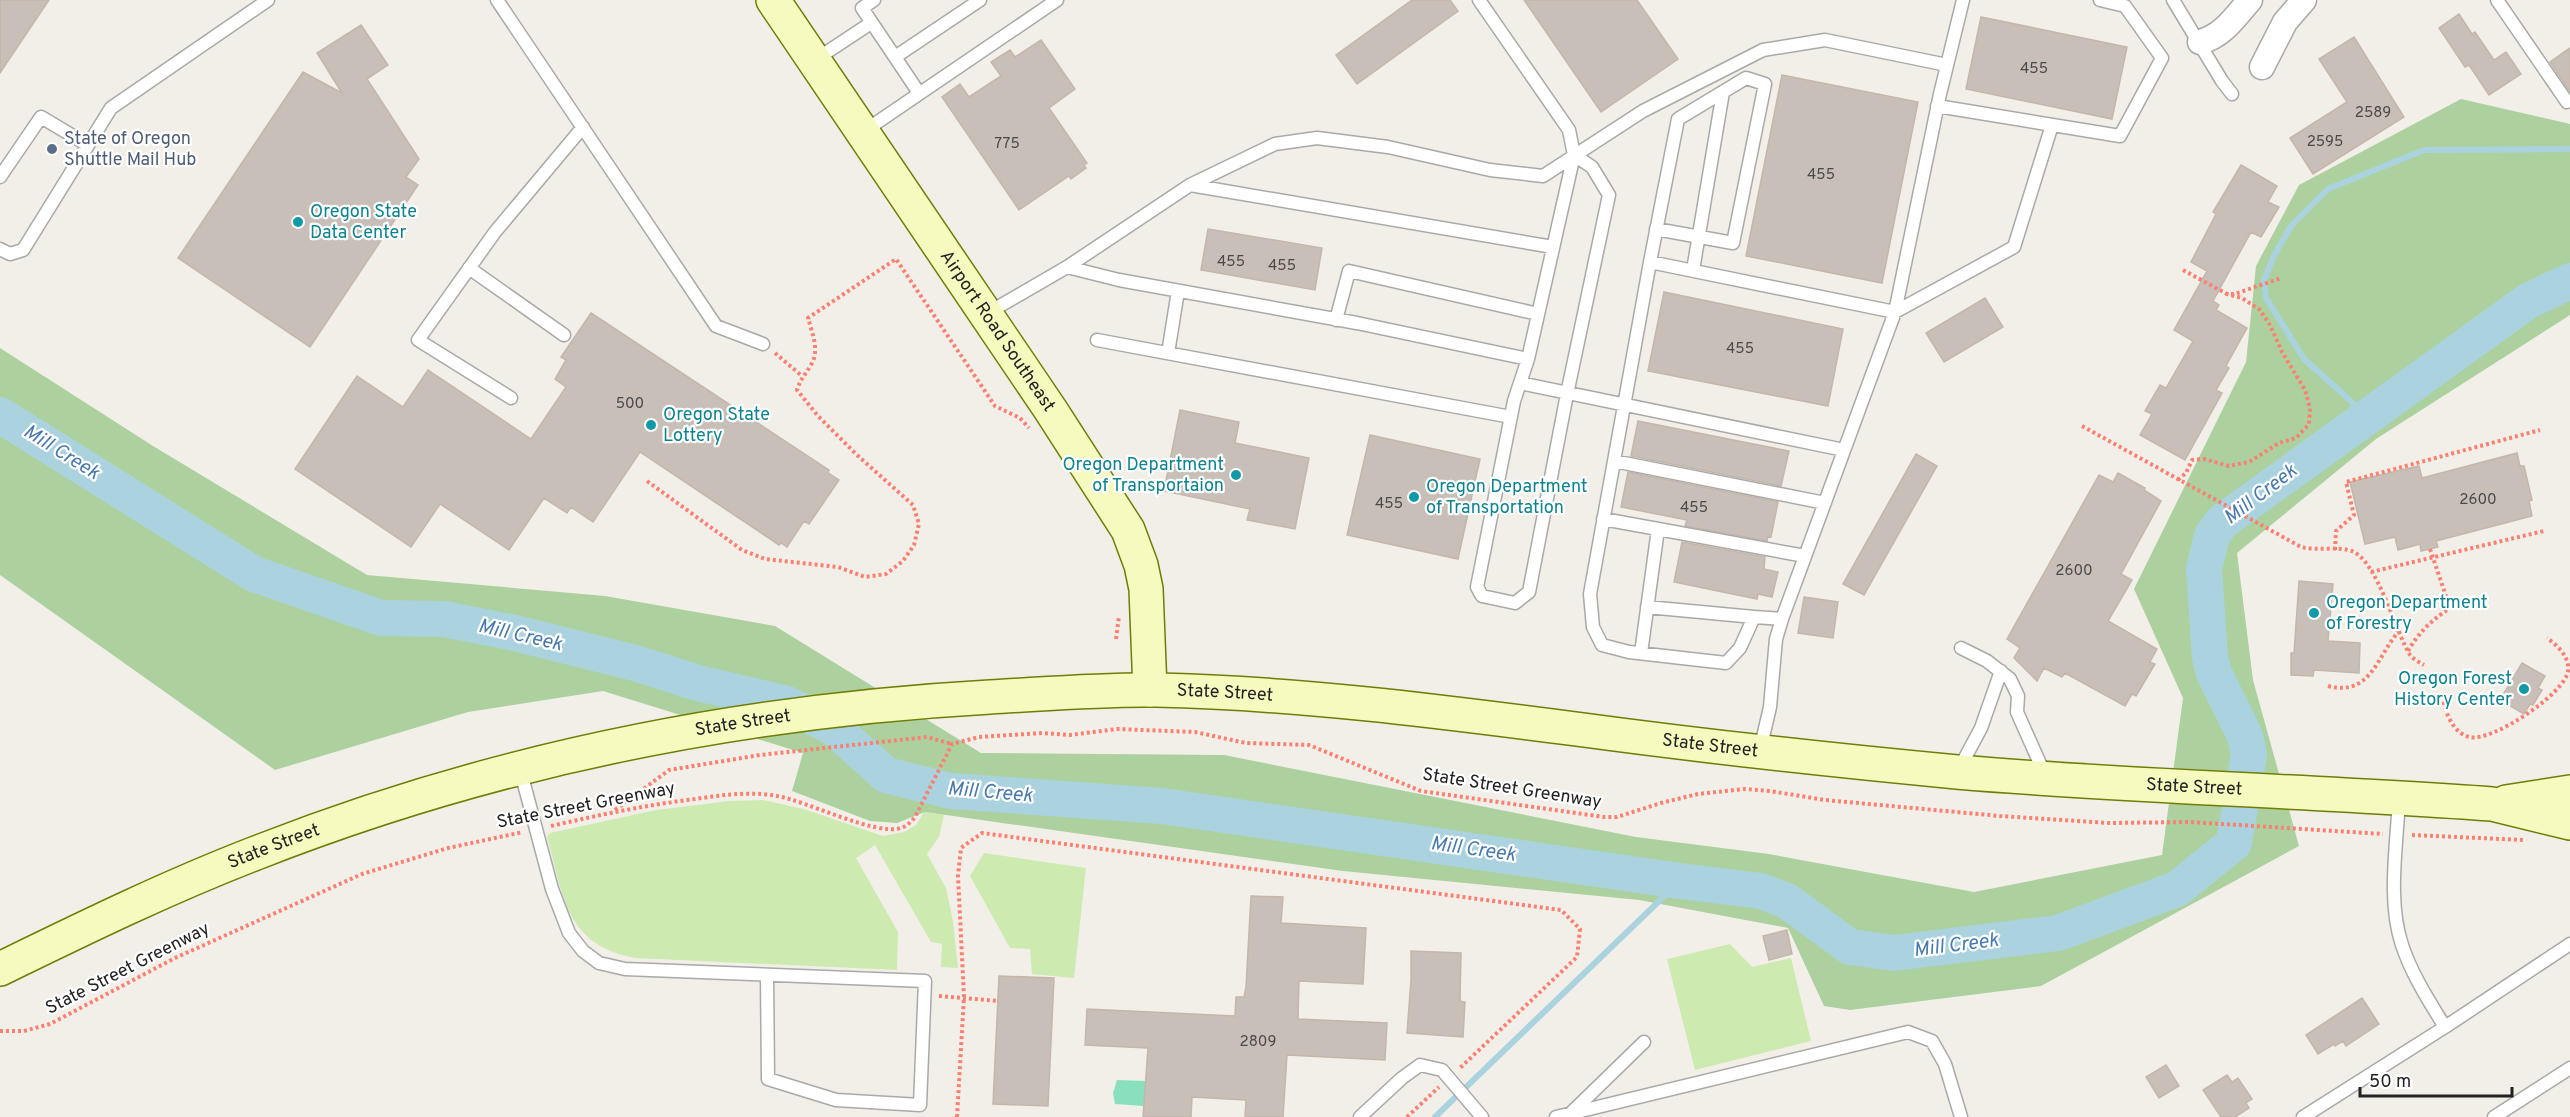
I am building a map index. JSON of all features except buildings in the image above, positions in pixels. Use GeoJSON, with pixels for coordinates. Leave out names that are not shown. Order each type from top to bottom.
{"type":"FeatureCollection","features":[{"type":"Feature","properties":{"kind":"main road","name":"Airport Road Southeast"},"geometry":{"type":"LineString","coordinates":[[773,0],[986,314],[1128,530],[1141,565],[1146,589],[1150,690]]}},
{"type":"Feature","properties":{"kind":"main road","name":"State Street"},"geometry":{"type":"LineString","coordinates":[[0,969],[141,900],[257,852],[410,799],[520,768],[700,729],[765,718],[894,703],[1150,690],[1223,693],[1421,711],[1957,772],[2492,804],[2570,823]]}},
{"type":"Feature","properties":{"kind":"main road","name":"State Street"},"geometry":{"type":"LineString","coordinates":[[2492,804],[2570,792]]}},
{"type":"Feature","properties":{"kind":"street"},"geometry":{"type":"LineString","coordinates":[[2200,42],[2211,39],[2222,31],[2250,0]]}},
{"type":"Feature","properties":{"kind":"street"},"geometry":{"type":"LineString","coordinates":[[2262,67],[2285,22],[2304,0]]}},
{"type":"Feature","properties":{"kind":"lane"},"geometry":{"type":"LineString","coordinates":[[0,249],[10,254],[23,250],[111,108],[268,0]]}},
{"type":"Feature","properties":{"kind":"lane"},"geometry":{"type":"LineString","coordinates":[[497,0],[716,326],[763,344]]}},
{"type":"Feature","properties":{"kind":"lane"},"geometry":{"type":"LineString","coordinates":[[874,0],[862,8],[919,93]]}},
{"type":"Feature","properties":{"kind":"lane"},"geometry":{"type":"LineString","coordinates":[[895,57],[980,0]]}},
{"type":"Feature","properties":{"kind":"lane"},"geometry":{"type":"LineString","coordinates":[[862,133],[1057,0]]}},
{"type":"Feature","properties":{"kind":"lane"},"geometry":{"type":"LineString","coordinates":[[1479,0],[1569,130],[1574,155],[1528,358],[1510,417],[1477,587],[1482,596],[1515,603],[1529,592],[1567,394],[1609,195],[1592,167],[1574,155]]}},
{"type":"Feature","properties":{"kind":"lane"},"geometry":{"type":"LineString","coordinates":[[1760,751],[1770,707],[1776,639],[1782,618],[1895,312],[1937,106],[1963,0]]}},
{"type":"Feature","properties":{"kind":"lane"},"geometry":{"type":"LineString","coordinates":[[1937,106],[2120,136],[2162,58],[2125,6],[2100,0]]}},
{"type":"Feature","properties":{"kind":"lane"},"geometry":{"type":"LineString","coordinates":[[2173,0],[2232,94]]}},
{"type":"Feature","properties":{"kind":"lane"},"geometry":{"type":"LineString","coordinates":[[2497,0],[2567,102],[2570,100]]}},
{"type":"Feature","properties":{"kind":"lane"},"geometry":{"type":"LineString","coordinates":[[814,61],[872,23]]}},
{"type":"Feature","properties":{"kind":"lane"},"geometry":{"type":"LineString","coordinates":[[986,314],[1067,267],[1190,185],[1275,144],[1317,138],[1388,147],[1491,170],[1543,176],[1643,111],[1763,50],[1825,40],[1947,65]]}},
{"type":"Feature","properties":{"kind":"lane"},"geometry":{"type":"LineString","coordinates":[[1656,229],[1733,243],[1765,84],[1746,78],[1678,119],[1656,229],[1590,594],[1593,627],[1602,645],[1641,653],[1726,663],[1740,648],[1754,617]]}},
{"type":"Feature","properties":{"kind":"lane"},"geometry":{"type":"LineString","coordinates":[[1693,270],[1723,92]]}},
{"type":"Feature","properties":{"kind":"lane"},"geometry":{"type":"LineString","coordinates":[[0,177],[41,117],[88,145]]}},
{"type":"Feature","properties":{"kind":"lane"},"geometry":{"type":"LineString","coordinates":[[1650,262],[1895,312],[2014,248],[2052,125]]}},
{"type":"Feature","properties":{"kind":"lane"},"geometry":{"type":"LineString","coordinates":[[511,398],[418,340],[495,232],[583,127]]}},
{"type":"Feature","properties":{"kind":"lane"},"geometry":{"type":"LineString","coordinates":[[1190,185],[1553,247]]}},
{"type":"Feature","properties":{"kind":"lane"},"geometry":{"type":"LineString","coordinates":[[1067,267],[1178,291],[1528,358]]}},
{"type":"Feature","properties":{"kind":"lane"},"geometry":{"type":"LineString","coordinates":[[469,268],[564,335]]}},
{"type":"Feature","properties":{"kind":"lane"},"geometry":{"type":"LineString","coordinates":[[1336,320],[1349,271],[1538,314]]}},
{"type":"Feature","properties":{"kind":"lane"},"geometry":{"type":"LineString","coordinates":[[1168,353],[1178,291]]}},
{"type":"Feature","properties":{"kind":"lane"},"geometry":{"type":"LineString","coordinates":[[1097,340],[1510,417]]}},
{"type":"Feature","properties":{"kind":"lane"},"geometry":{"type":"LineString","coordinates":[[1520,383],[1567,394],[1626,403],[1678,417],[1844,450]]}},
{"type":"Feature","properties":{"kind":"lane"},"geometry":{"type":"LineString","coordinates":[[1614,461],[1825,503]]}},
{"type":"Feature","properties":{"kind":"lane"},"geometry":{"type":"LineString","coordinates":[[1603,519],[1805,556]]}},
{"type":"Feature","properties":{"kind":"lane"},"geometry":{"type":"LineString","coordinates":[[1641,653],[1658,529]]}},
{"type":"Feature","properties":{"kind":"lane"},"geometry":{"type":"LineString","coordinates":[[1647,607],[1782,618]]}},
{"type":"Feature","properties":{"kind":"lane"},"geometry":{"type":"LineString","coordinates":[[1960,648],[2001,671],[2010,679],[2018,696],[2017,712],[2046,778]]}},
{"type":"Feature","properties":{"kind":"lane"},"geometry":{"type":"LineString","coordinates":[[1957,772],[1981,728],[2001,671]]}},
{"type":"Feature","properties":{"kind":"lane"},"geometry":{"type":"LineString","coordinates":[[520,768],[552,888],[569,933],[583,951],[599,963],[625,969],[925,981],[920,1105],[836,1100],[768,1079],[767,976]]}},
{"type":"Feature","properties":{"kind":"lane"},"geometry":{"type":"LineString","coordinates":[[2399,797],[2395,897],[2402,944],[2420,985],[2445,1027]]}},
{"type":"Feature","properties":{"kind":"lane"},"geometry":{"type":"LineString","coordinates":[[2303,1117],[2570,944]]}},
{"type":"Feature","properties":{"kind":"lane"},"geometry":{"type":"LineString","coordinates":[[1556,1117],[1908,1032],[1932,1041],[1945,1064],[1961,1117]]}},
{"type":"Feature","properties":{"kind":"lane"},"geometry":{"type":"LineString","coordinates":[[1571,1113],[1644,1042]]}},
{"type":"Feature","properties":{"kind":"lane"},"geometry":{"type":"LineString","coordinates":[[1360,1117],[1402,1078],[1420,1065],[1442,1070],[1482,1117]]}},
{"type":"Feature","properties":{"kind":"lane"},"geometry":{"type":"LineString","coordinates":[[2494,1117],[2570,1068]]}},
{"type":"Feature","properties":{"kind":"path"},"geometry":{"type":"LineString","coordinates":[[647,481],[742,550],[765,559],[838,567],[865,577],[886,574],[903,561],[914,545],[919,524],[913,505],[856,454],[818,416],[797,390],[802,376],[815,356],[814,336],[808,318],[896,260],[995,405],[1020,418],[1033,432]]}},
{"type":"Feature","properties":{"kind":"path"},"geometry":{"type":"LineString","coordinates":[[2178,480],[2186,473],[2192,460],[2204,459],[2229,466],[2249,462],[2279,443],[2296,438],[2309,424],[2310,408],[2305,390],[2260,310],[2242,298],[2227,294],[2183,270]]}},
{"type":"Feature","properties":{"kind":"path"},"geometry":{"type":"LineString","coordinates":[[2227,294],[2281,278]]}},
{"type":"Feature","properties":{"kind":"path"},"geometry":{"type":"LineString","coordinates":[[763,344],[802,376]]}},
{"type":"Feature","properties":{"kind":"path"},"geometry":{"type":"LineString","coordinates":[[2082,426],[2301,547],[2314,550],[2351,551],[2358,555],[2371,572],[2411,657],[2424,665]]}},
{"type":"Feature","properties":{"kind":"path"},"geometry":{"type":"LineString","coordinates":[[2335,550],[2336,531],[2354,515],[2346,482],[2540,430]]}},
{"type":"Feature","properties":{"kind":"path"},"geometry":{"type":"LineString","coordinates":[[2371,572],[2544,531]]}},
{"type":"Feature","properties":{"kind":"path"},"geometry":{"type":"LineString","coordinates":[[2408,651],[2434,618],[2450,608],[2430,549]]}},
{"type":"Feature","properties":{"kind":"path"},"geometry":{"type":"LineString","coordinates":[[1116,639],[1119,614]]}},
{"type":"Feature","properties":{"kind":"path"},"geometry":{"type":"LineString","coordinates":[[2328,686],[2339,689],[2359,685],[2370,675],[2382,652],[2399,631]]}},
{"type":"Feature","properties":{"kind":"path"},"geometry":{"type":"LineString","coordinates":[[2443,696],[2444,706],[2450,720],[2460,732],[2469,737],[2481,737],[2542,705],[2552,696],[2568,673],[2567,660],[2558,646],[2547,638]]}},
{"type":"Feature","properties":{"kind":"path","name":"State Street Greenway"},"geometry":{"type":"LineString","coordinates":[[0,1032],[24,1031],[50,1024],[175,958],[362,874],[448,848],[634,807],[715,796],[767,794],[793,800],[859,822],[887,829],[899,829],[909,824],[915,817],[952,744],[979,737],[1042,733],[1070,735],[1117,729],[1195,732],[1246,743],[1309,745],[1421,791],[1617,818],[1661,803],[1722,790],[1770,791],[1826,800],[2011,817],[2109,823],[2190,822],[2536,841]]}},
{"type":"Feature","properties":{"kind":"path"},"geometry":{"type":"LineString","coordinates":[[612,812],[669,770],[760,755],[927,737],[952,744]]}},
{"type":"Feature","properties":{"kind":"path"},"geometry":{"type":"LineString","coordinates":[[957,1117],[964,998],[958,876],[961,849],[982,833],[1561,910],[1580,929],[1577,957],[1451,1080],[1407,1117]]}},
{"type":"Feature","properties":{"kind":"path"},"geometry":{"type":"LineString","coordinates":[[925,995],[998,1001]]}},
{"type":"Feature","properties":{"kind":"green space"},"geometry":{"type":"Polygon","coordinates":[[[2461,99],[2570,124],[2570,315],[2376,439],[2237,553],[2253,680],[2299,846],[2041,986],[1850,1010],[1824,1006],[1788,928],[1639,900],[1343,871],[925,812],[897,823],[870,821],[792,791],[803,753],[603,691],[468,712],[275,770],[0,575],[0,348],[153,446],[367,575],[605,596],[775,626],[981,753],[1224,755],[1636,837],[1769,854],[1974,892],[2162,855],[2183,698],[2134,589],[2246,362],[2256,266],[2299,185],[2461,99]]]}},
{"type":"Feature","properties":{"kind":"green space"},"geometry":{"type":"Polygon","coordinates":[[[763,800],[804,809],[883,836],[904,832],[916,825],[924,812],[944,815],[939,837],[927,854],[946,888],[953,921],[958,968],[941,967],[942,944],[931,942],[875,845],[856,858],[898,932],[897,970],[635,958],[612,951],[594,941],[580,929],[571,914],[558,879],[547,837],[550,833],[656,810],[730,801],[763,800]]]}},
{"type":"Feature","properties":{"kind":"green space"},"geometry":{"type":"Polygon","coordinates":[[[984,853],[1086,868],[1074,978],[1032,974],[1030,949],[1010,948],[970,876],[984,853]]]}},
{"type":"Feature","properties":{"kind":"green space"},"geometry":{"type":"Polygon","coordinates":[[[1730,944],[1752,967],[1791,958],[1811,1041],[1695,1070],[1667,959],[1730,944]]]}},
{"type":"Feature","properties":{"kind":"green space"},"geometry":{"type":"Polygon","coordinates":[[[1117,1080],[1146,1081],[1144,1106],[1115,1104],[1113,1093],[1117,1080]]]}},
{"type":"Feature","properties":{"kind":"waterway"},"geometry":{"type":"LineString","coordinates":[[2359,422],[2353,403],[2304,359],[2266,298],[2264,280],[2291,226],[2328,189],[2424,150],[2570,149]]}},
{"type":"Feature","properties":{"kind":"waterway","name":"Mill Creek"},"geometry":{"type":"LineString","coordinates":[[0,415],[254,574],[381,618],[444,619],[515,633],[635,663],[698,683],[787,704],[834,728],[886,775],[951,791],[1162,806],[1761,891],[1787,901],[1850,947],[1894,953],[2058,933],[2177,889],[2234,843],[2249,754],[2245,736],[2214,673],[2210,658],[2204,569],[2212,535],[2223,521],[2528,301],[2570,281]]}},
{"type":"Feature","properties":{"kind":"waterway"},"geometry":{"type":"LineString","coordinates":[[1435,1117],[1680,881]]}},
{"type":"Feature","properties":{"kind":"place","name":"State of Oregon Shuttle Mail Hub"},"geometry":{"type":"Point","coordinates":[52,149]}},
{"type":"Feature","properties":{"kind":"place","name":"Oregon State Data Center"},"geometry":{"type":"Point","coordinates":[298,222]}},
{"type":"Feature","properties":{"kind":"place","name":"Oregon State Lottery"},"geometry":{"type":"Point","coordinates":[651,425]}},
{"type":"Feature","properties":{"kind":"place","name":"Oregon Department of Transportaion"},"geometry":{"type":"Point","coordinates":[1236,475]}},
{"type":"Feature","properties":{"kind":"place","name":"Oregon Department of Transportation"},"geometry":{"type":"Point","coordinates":[1414,497]}},
{"type":"Feature","properties":{"kind":"place","name":"Oregon Department of Forestry"},"geometry":{"type":"Point","coordinates":[2314,613]}},
{"type":"Feature","properties":{"kind":"place","name":"Oregon Forest History Center"},"geometry":{"type":"Point","coordinates":[2524,689]}}]}
